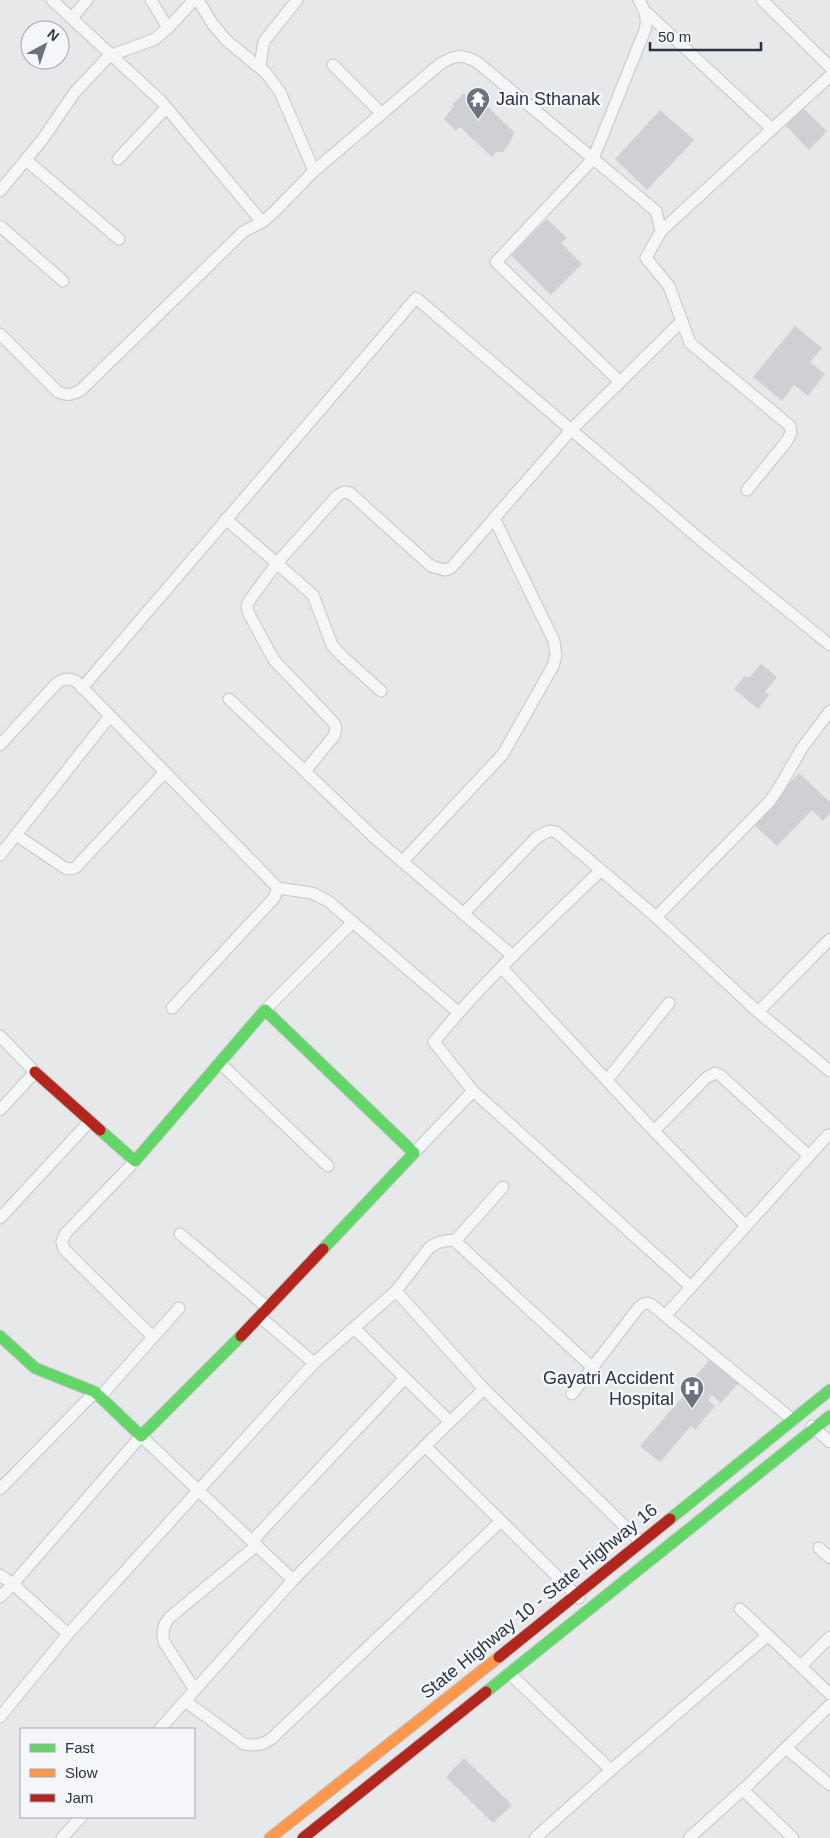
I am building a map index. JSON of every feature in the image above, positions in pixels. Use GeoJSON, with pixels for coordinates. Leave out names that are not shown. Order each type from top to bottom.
{"type":"FeatureCollection","features":[{"type":"Feature","properties":{"kind":"main road"},"geometry":{"type":"LineString","coordinates":[[0,1336],[35,1368],[97,1395],[141,1436],[260,1317],[414,1153],[265,1010],[135,1161],[35,1072]]}},
{"type":"Feature","properties":{"kind":"main road","name":"State Highway 10 - State Highway 16"},"geometry":{"type":"LineString","coordinates":[[270,1838],[495,1660],[830,1390]]}},
{"type":"Feature","properties":{"kind":"main road","name":"State Highway 10 - State Highway 16"},"geometry":{"type":"LineString","coordinates":[[308,1836],[830,1416]]}},
{"type":"Feature","properties":{"kind":"street"},"geometry":{"type":"LineString","coordinates":[[52,0],[166,108],[262,222]]}},
{"type":"Feature","properties":{"kind":"street"},"geometry":{"type":"LineString","coordinates":[[72,18],[87,0]]}},
{"type":"Feature","properties":{"kind":"street"},"geometry":{"type":"LineString","coordinates":[[151,0],[168,28]]}},
{"type":"Feature","properties":{"kind":"street"},"geometry":{"type":"LineString","coordinates":[[0,191],[42,140],[75,92],[111,55],[155,39],[194,0]]}},
{"type":"Feature","properties":{"kind":"street"},"geometry":{"type":"LineString","coordinates":[[198,0],[212,23],[226,40],[260,67],[280,92],[289,117],[308,154],[314,171]]}},
{"type":"Feature","properties":{"kind":"street"},"geometry":{"type":"LineString","coordinates":[[260,67],[263,46],[266,40],[297,0]]}},
{"type":"Feature","properties":{"kind":"street"},"geometry":{"type":"LineString","coordinates":[[639,0],[646,12],[772,129]]}},
{"type":"Feature","properties":{"kind":"street"},"geometry":{"type":"LineString","coordinates":[[762,0],[830,67]]}},
{"type":"Feature","properties":{"kind":"street"},"geometry":{"type":"LineString","coordinates":[[620,382],[496,262],[592,159],[645,30],[646,12]]}},
{"type":"Feature","properties":{"kind":"street"},"geometry":{"type":"LineString","coordinates":[[0,334],[58,392],[66,395],[74,394],[81,390],[243,232],[262,222],[273,213],[314,171],[440,64],[452,57],[465,56],[478,62],[656,211],[661,231]]}},
{"type":"Feature","properties":{"kind":"street"},"geometry":{"type":"LineString","coordinates":[[333,65],[382,114]]}},
{"type":"Feature","properties":{"kind":"street"},"geometry":{"type":"LineString","coordinates":[[747,490],[788,441],[791,433],[790,426],[690,343],[669,286],[646,258],[661,231],[830,76]]}},
{"type":"Feature","properties":{"kind":"street"},"geometry":{"type":"LineString","coordinates":[[118,159],[166,108]]}},
{"type":"Feature","properties":{"kind":"street"},"geometry":{"type":"LineString","coordinates":[[26,160],[119,239]]}},
{"type":"Feature","properties":{"kind":"street"},"geometry":{"type":"LineString","coordinates":[[0,226],[62,282]]}},
{"type":"Feature","properties":{"kind":"street"},"geometry":{"type":"LineString","coordinates":[[82,688],[416,298],[708,546],[830,645]]}},
{"type":"Feature","properties":{"kind":"street"},"geometry":{"type":"LineString","coordinates":[[305,771],[334,736],[336,728],[334,723],[274,660],[249,614],[247,607],[249,601],[277,563],[337,496],[344,492],[350,493],[431,566],[446,570],[451,568],[571,430],[682,321]]}},
{"type":"Feature","properties":{"kind":"street"},"geometry":{"type":"LineString","coordinates":[[402,862],[503,754],[548,676],[555,660],[554,641],[494,518]]}},
{"type":"Feature","properties":{"kind":"street"},"geometry":{"type":"LineString","coordinates":[[226,519],[313,595],[336,650],[381,691]]}},
{"type":"Feature","properties":{"kind":"street"},"geometry":{"type":"LineString","coordinates":[[0,745],[61,680],[69,678],[76,681],[278,888],[321,896],[458,1012]]}},
{"type":"Feature","properties":{"kind":"street"},"geometry":{"type":"LineString","coordinates":[[229,699],[376,839],[513,956]]}},
{"type":"Feature","properties":{"kind":"street"},"geometry":{"type":"LineString","coordinates":[[656,916],[770,801],[802,748],[830,711]]}},
{"type":"Feature","properties":{"kind":"street"},"geometry":{"type":"LineString","coordinates":[[0,855],[110,716]]}},
{"type":"Feature","properties":{"kind":"street"},"geometry":{"type":"LineString","coordinates":[[16,835],[64,868],[76,868],[165,772]]}},
{"type":"Feature","properties":{"kind":"street"},"geometry":{"type":"LineString","coordinates":[[463,914],[537,837],[549,831],[556,832],[656,916],[758,1012],[830,1072]]}},
{"type":"Feature","properties":{"kind":"street"},"geometry":{"type":"LineString","coordinates":[[601,870],[458,1012],[434,1042],[473,1091],[691,1287]]}},
{"type":"Feature","properties":{"kind":"street"},"geometry":{"type":"LineString","coordinates":[[172,1008],[274,898],[278,888]]}},
{"type":"Feature","properties":{"kind":"street"},"geometry":{"type":"LineString","coordinates":[[265,1010],[353,922]]}},
{"type":"Feature","properties":{"kind":"street"},"geometry":{"type":"LineString","coordinates":[[758,1012],[830,939]]}},
{"type":"Feature","properties":{"kind":"street"},"geometry":{"type":"LineString","coordinates":[[502,968],[654,1131],[746,1226]]}},
{"type":"Feature","properties":{"kind":"street"},"geometry":{"type":"LineString","coordinates":[[606,1080],[669,1003]]}},
{"type":"Feature","properties":{"kind":"street"},"geometry":{"type":"LineString","coordinates":[[0,1036],[35,1072],[0,1110]]}},
{"type":"Feature","properties":{"kind":"street"},"geometry":{"type":"LineString","coordinates":[[220,1063],[328,1166]]}},
{"type":"Feature","properties":{"kind":"street"},"geometry":{"type":"LineString","coordinates":[[654,1131],[706,1078],[716,1073],[809,1156]]}},
{"type":"Feature","properties":{"kind":"street"},"geometry":{"type":"LineString","coordinates":[[414,1153],[473,1091]]}},
{"type":"Feature","properties":{"kind":"street"},"geometry":{"type":"LineString","coordinates":[[0,1218],[90,1121]]}},
{"type":"Feature","properties":{"kind":"street"},"geometry":{"type":"LineString","coordinates":[[665,1316],[828,1135]]}},
{"type":"Feature","properties":{"kind":"street"},"geometry":{"type":"LineString","coordinates":[[135,1161],[65,1234],[62,1242],[64,1249],[153,1337]]}},
{"type":"Feature","properties":{"kind":"street"},"geometry":{"type":"LineString","coordinates":[[454,1241],[503,1187]]}},
{"type":"Feature","properties":{"kind":"street"},"geometry":{"type":"LineString","coordinates":[[180,1234],[268,1308]]}},
{"type":"Feature","properties":{"kind":"street"},"geometry":{"type":"LineString","coordinates":[[0,1717],[68,1634],[314,1363],[396,1291],[429,1248],[436,1243],[449,1240],[454,1241],[592,1367]]}},
{"type":"Feature","properties":{"kind":"street"},"geometry":{"type":"LineString","coordinates":[[396,1291],[484,1389],[641,1542]]}},
{"type":"Feature","properties":{"kind":"street"},"geometry":{"type":"LineString","coordinates":[[572,1394],[643,1304],[647,1303],[796,1417],[815,1428],[830,1442]]}},
{"type":"Feature","properties":{"kind":"street"},"geometry":{"type":"LineString","coordinates":[[1,1486],[97,1395],[179,1308]]}},
{"type":"Feature","properties":{"kind":"street"},"geometry":{"type":"LineString","coordinates":[[260,1317],[314,1363]]}},
{"type":"Feature","properties":{"kind":"street"},"geometry":{"type":"LineString","coordinates":[[354,1328],[450,1422]]}},
{"type":"Feature","properties":{"kind":"street"},"geometry":{"type":"LineString","coordinates":[[195,1690],[164,1642],[162,1633],[164,1625],[169,1618],[254,1543],[405,1378]]}},
{"type":"Feature","properties":{"kind":"street"},"geometry":{"type":"LineString","coordinates":[[161,1728],[293,1580],[484,1389]]}},
{"type":"Feature","properties":{"kind":"street"},"geometry":{"type":"LineString","coordinates":[[0,1597],[141,1436],[293,1580]]}},
{"type":"Feature","properties":{"kind":"street"},"geometry":{"type":"LineString","coordinates":[[425,1446],[589,1610]]}},
{"type":"Feature","properties":{"kind":"street"},"geometry":{"type":"LineString","coordinates":[[185,1702],[244,1744],[253,1746],[263,1744],[271,1739],[501,1521]]}},
{"type":"Feature","properties":{"kind":"street"},"geometry":{"type":"LineString","coordinates":[[819,1548],[830,1558]]}},
{"type":"Feature","properties":{"kind":"street"},"geometry":{"type":"LineString","coordinates":[[0,1575],[13,1584],[68,1634]]}},
{"type":"Feature","properties":{"kind":"street"},"geometry":{"type":"LineString","coordinates":[[740,1609],[830,1694]]}},
{"type":"Feature","properties":{"kind":"street"},"geometry":{"type":"LineString","coordinates":[[535,1838],[768,1635]]}},
{"type":"Feature","properties":{"kind":"street"},"geometry":{"type":"LineString","coordinates":[[800,1666],[830,1637]]}},
{"type":"Feature","properties":{"kind":"street"},"geometry":{"type":"LineString","coordinates":[[509,1673],[611,1770]]}},
{"type":"Feature","properties":{"kind":"street"},"geometry":{"type":"LineString","coordinates":[[692,1837],[830,1705]]}},
{"type":"Feature","properties":{"kind":"street"},"geometry":{"type":"LineString","coordinates":[[786,1748],[830,1785]]}},
{"type":"Feature","properties":{"kind":"street"},"geometry":{"type":"LineString","coordinates":[[743,1790],[793,1838]]}},
{"type":"Feature","properties":{"kind":"street"},"geometry":{"type":"LineString","coordinates":[[62,1838],[80,1818]]}},
{"type":"Feature","properties":{"kind":"street"},"geometry":{"type":"LineString","coordinates":[[295,1818],[308,1836]]}},
{"type":"Feature","properties":{"kind":"building"},"geometry":{"type":"Polygon","coordinates":[[[477,87],[487,96],[482,101],[514,132],[511,141],[503,152],[496,152],[492,157],[460,127],[456,131],[444,119],[454,106],[453,104],[464,93],[465,95],[477,87]]]}},
{"type":"Feature","properties":{"kind":"building"},"geometry":{"type":"Polygon","coordinates":[[[803,108],[827,131],[809,150],[786,126],[803,108]]]}},
{"type":"Feature","properties":{"kind":"building"},"geometry":{"type":"Polygon","coordinates":[[[660,110],[694,140],[647,190],[615,159],[660,110]]]}},
{"type":"Feature","properties":{"kind":"building"},"geometry":{"type":"Polygon","coordinates":[[[547,219],[567,238],[561,243],[582,264],[551,295],[511,255],[547,219]]]}},
{"type":"Feature","properties":{"kind":"building"},"geometry":{"type":"Polygon","coordinates":[[[795,326],[822,348],[810,362],[825,374],[808,396],[794,385],[782,401],[753,377],[795,326]]]}},
{"type":"Feature","properties":{"kind":"building"},"geometry":{"type":"Polygon","coordinates":[[[761,664],[777,677],[765,692],[769,695],[758,709],[734,689],[745,676],[749,678],[761,664]]]}},
{"type":"Feature","properties":{"kind":"building"},"geometry":{"type":"Polygon","coordinates":[[[799,773],[830,802],[830,813],[823,821],[812,810],[777,846],[752,823],[799,773]]]}},
{"type":"Feature","properties":{"kind":"building"},"geometry":{"type":"Polygon","coordinates":[[[712,1357],[740,1381],[721,1403],[712,1395],[708,1400],[715,1406],[695,1430],[691,1426],[660,1462],[640,1446],[692,1386],[699,1392],[703,1388],[693,1379],[712,1357]]]}},
{"type":"Feature","properties":{"kind":"building"},"geometry":{"type":"Polygon","coordinates":[[[464,1758],[512,1805],[493,1823],[446,1777],[464,1758]]]}},
{"type":"Feature","properties":{"kind":"traffic: fast"},"geometry":{"type":"LineString","coordinates":[[100,1130],[135,1161],[265,1010],[414,1153],[323,1249]]}},
{"type":"Feature","properties":{"kind":"traffic: fast"},"geometry":{"type":"LineString","coordinates":[[0,1336],[35,1368],[95,1392],[141,1436],[241,1336]]}},
{"type":"Feature","properties":{"kind":"traffic: fast"},"geometry":{"type":"LineString","coordinates":[[670,1519],[830,1390]]}},
{"type":"Feature","properties":{"kind":"traffic: fast"},"geometry":{"type":"LineString","coordinates":[[486,1692],[830,1416]]}},
{"type":"Feature","properties":{"kind":"traffic: slow"},"geometry":{"type":"LineString","coordinates":[[270,1838],[499,1657]]}},
{"type":"Feature","properties":{"kind":"traffic: jam"},"geometry":{"type":"LineString","coordinates":[[35,1072],[100,1130]]}},
{"type":"Feature","properties":{"kind":"traffic: jam"},"geometry":{"type":"LineString","coordinates":[[241,1336],[323,1249]]}},
{"type":"Feature","properties":{"kind":"traffic: jam"},"geometry":{"type":"LineString","coordinates":[[499,1657],[670,1519]]}},
{"type":"Feature","properties":{"kind":"traffic: jam"},"geometry":{"type":"LineString","coordinates":[[303,1838],[486,1692]]}},
{"type":"Feature","properties":{"kind":"place","name":"Jain Sthanak"},"geometry":{"type":"Point","coordinates":[478,120]}},
{"type":"Feature","properties":{"kind":"place","name":"Gayatri Accident Hospital"},"geometry":{"type":"Point","coordinates":[692,1409]}}]}
